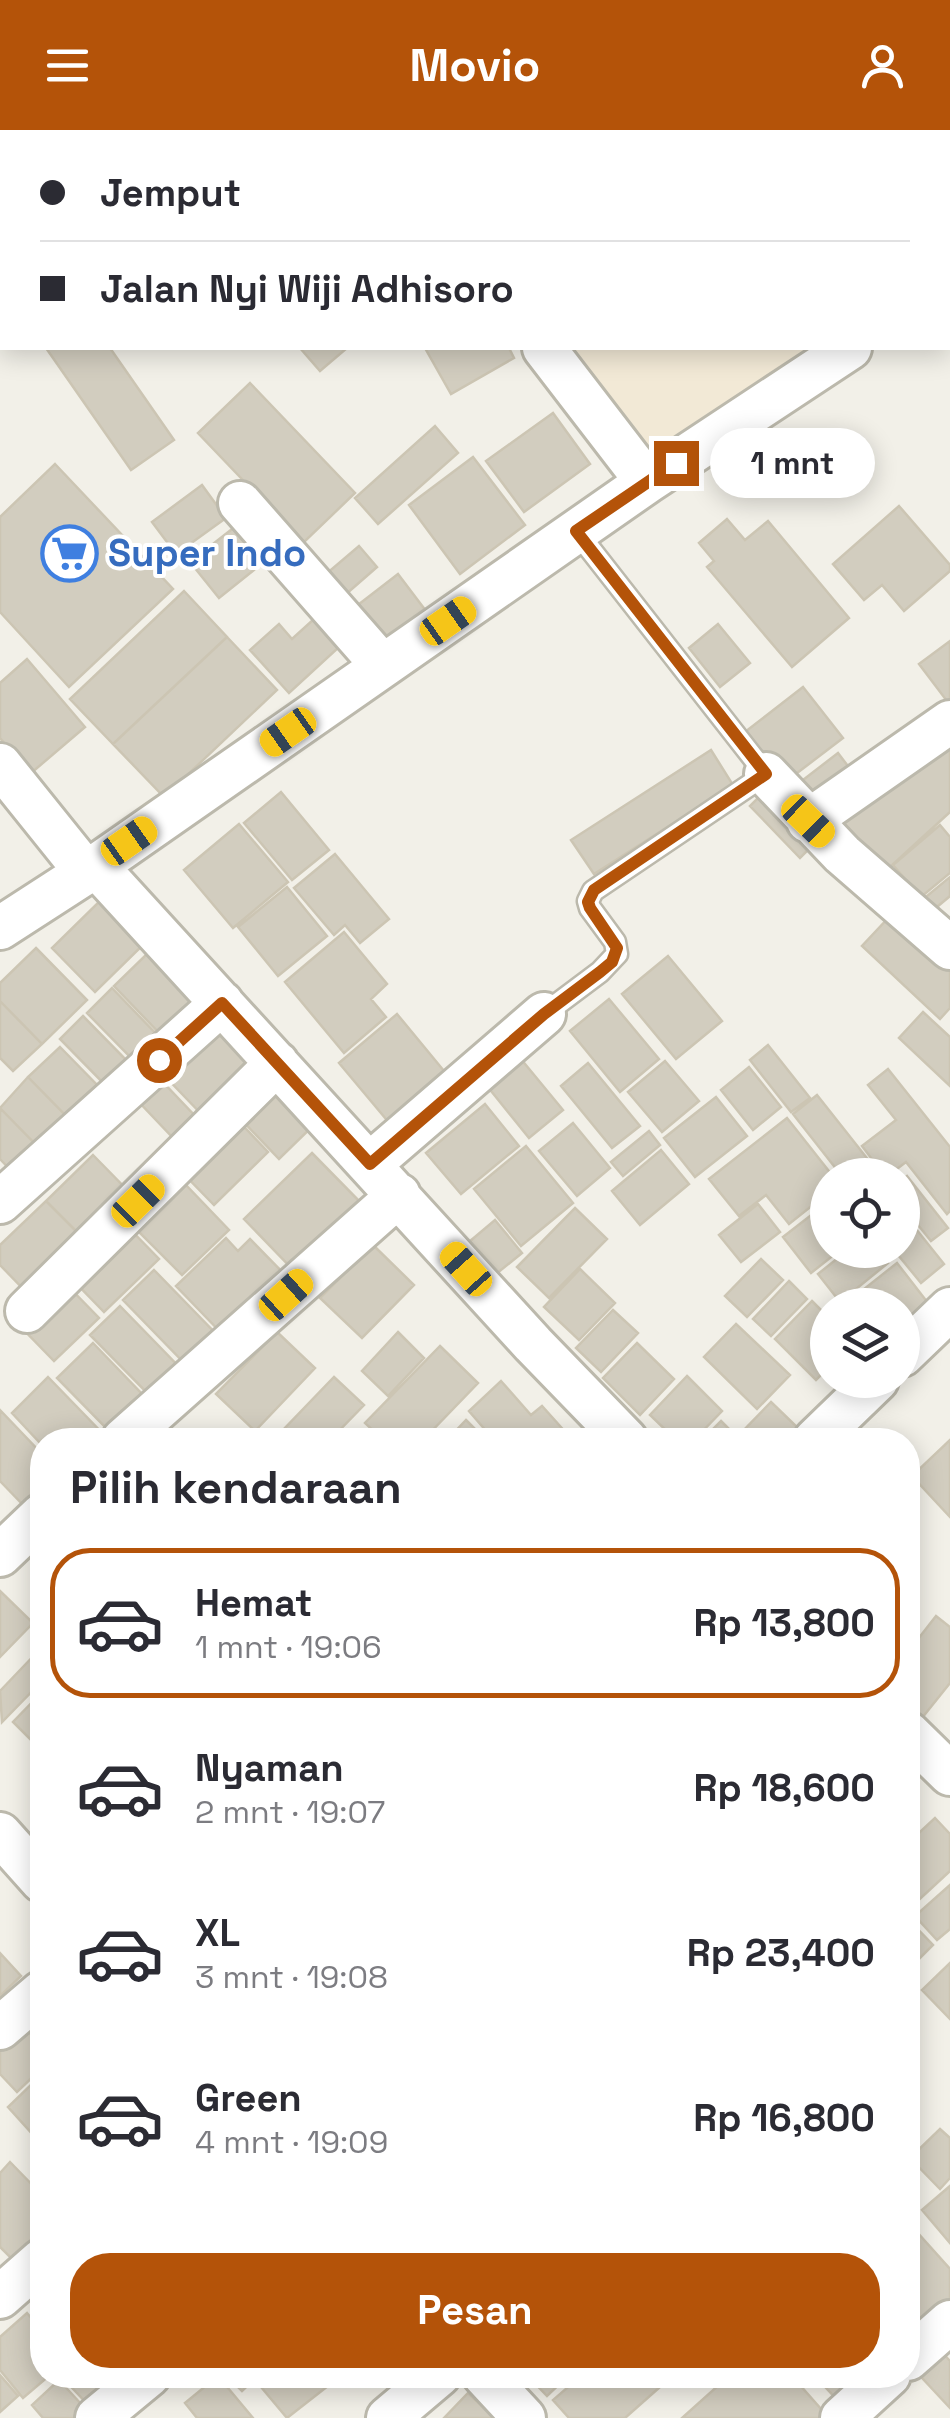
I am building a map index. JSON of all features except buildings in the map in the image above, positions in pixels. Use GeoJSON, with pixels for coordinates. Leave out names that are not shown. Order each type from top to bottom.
{"type":"FeatureCollection","features":[{"type":"Feature","properties":{"kind":"street"},"geometry":{"type":"LineString","coordinates":[[546,350],[647,482]]}},
{"type":"Feature","properties":{"kind":"street"},"geometry":{"type":"LineString","coordinates":[[0,928],[91,869],[647,482],[847,350]]}},
{"type":"Feature","properties":{"kind":"street"},"geometry":{"type":"LineString","coordinates":[[240,503],[384,666]]}},
{"type":"Feature","properties":{"kind":"street"},"geometry":{"type":"LineString","coordinates":[[808,821],[950,722]]}},
{"type":"Feature","properties":{"kind":"street"},"geometry":{"type":"LineString","coordinates":[[0,764],[91,869],[222,1003],[399,1195],[605,1428]]}},
{"type":"Feature","properties":{"kind":"street"},"geometry":{"type":"LineString","coordinates":[[766,774],[808,821],[950,948]]}},
{"type":"Feature","properties":{"kind":"street"},"geometry":{"type":"LineString","coordinates":[[0,1202],[222,1003]]}},
{"type":"Feature","properties":{"kind":"street"},"geometry":{"type":"LineString","coordinates":[[370,1164],[544,1014]]}},
{"type":"Feature","properties":{"kind":"street"},"geometry":{"type":"LineString","coordinates":[[27,1311],[278,1063]]}},
{"type":"Feature","properties":{"kind":"street"},"geometry":{"type":"LineString","coordinates":[[137,1428],[399,1195]]}},
{"type":"Feature","properties":{"kind":"street"},"geometry":{"type":"LineString","coordinates":[[920,1339],[950,1310]]}},
{"type":"Feature","properties":{"kind":"street"},"geometry":{"type":"LineString","coordinates":[[827,1428],[858,1398]]}},
{"type":"Feature","properties":{"kind":"street"},"geometry":{"type":"LineString","coordinates":[[0,1555],[30,1526]]}},
{"type":"Feature","properties":{"kind":"street"},"geometry":{"type":"LineString","coordinates":[[0,1834],[30,1868]]}},
{"type":"Feature","properties":{"kind":"street"},"geometry":{"type":"LineString","coordinates":[[0,2028],[30,2002]]}},
{"type":"Feature","properties":{"kind":"street"},"geometry":{"type":"LineString","coordinates":[[0,2298],[30,2271]]}},
{"type":"Feature","properties":{"kind":"street"},"geometry":{"type":"LineString","coordinates":[[920,2348],[950,2322]]}},
{"type":"Feature","properties":{"kind":"street"},"geometry":{"type":"LineString","coordinates":[[97,2418],[133,2388]]}},
{"type":"Feature","properties":{"kind":"street"},"geometry":{"type":"LineString","coordinates":[[388,2418],[423,2388]]}},
{"type":"Feature","properties":{"kind":"street"},"geometry":{"type":"LineString","coordinates":[[496,2388],[524,2418]]}},
{"type":"Feature","properties":{"kind":"street"},"geometry":{"type":"LineString","coordinates":[[842,2418],[875,2388]]}},
{"type":"Feature","properties":{"kind":"lane"},"geometry":{"type":"LineString","coordinates":[[544,1014],[600,972],[616,954],[615,942],[590,908],[588,902],[594,890],[766,774],[576,531]]}},
{"type":"Feature","properties":{"kind":"shaded area"},"geometry":{"type":"Polygon","coordinates":[[[570,350],[819,350],[652,456],[570,350]]]}},
{"type":"Feature","properties":{"kind":"place","name":"Super Indo"},"geometry":{"type":"Point","coordinates":[69,553]}},
{"type":"Feature","properties":{"kind":"route"},"geometry":{"type":"LineString","coordinates":[[159,1060],[222,1003],[370,1164],[544,1014],[612,962],[615,942],[588,902],[594,890],[766,774],[576,531],[676,463]]}}]}
